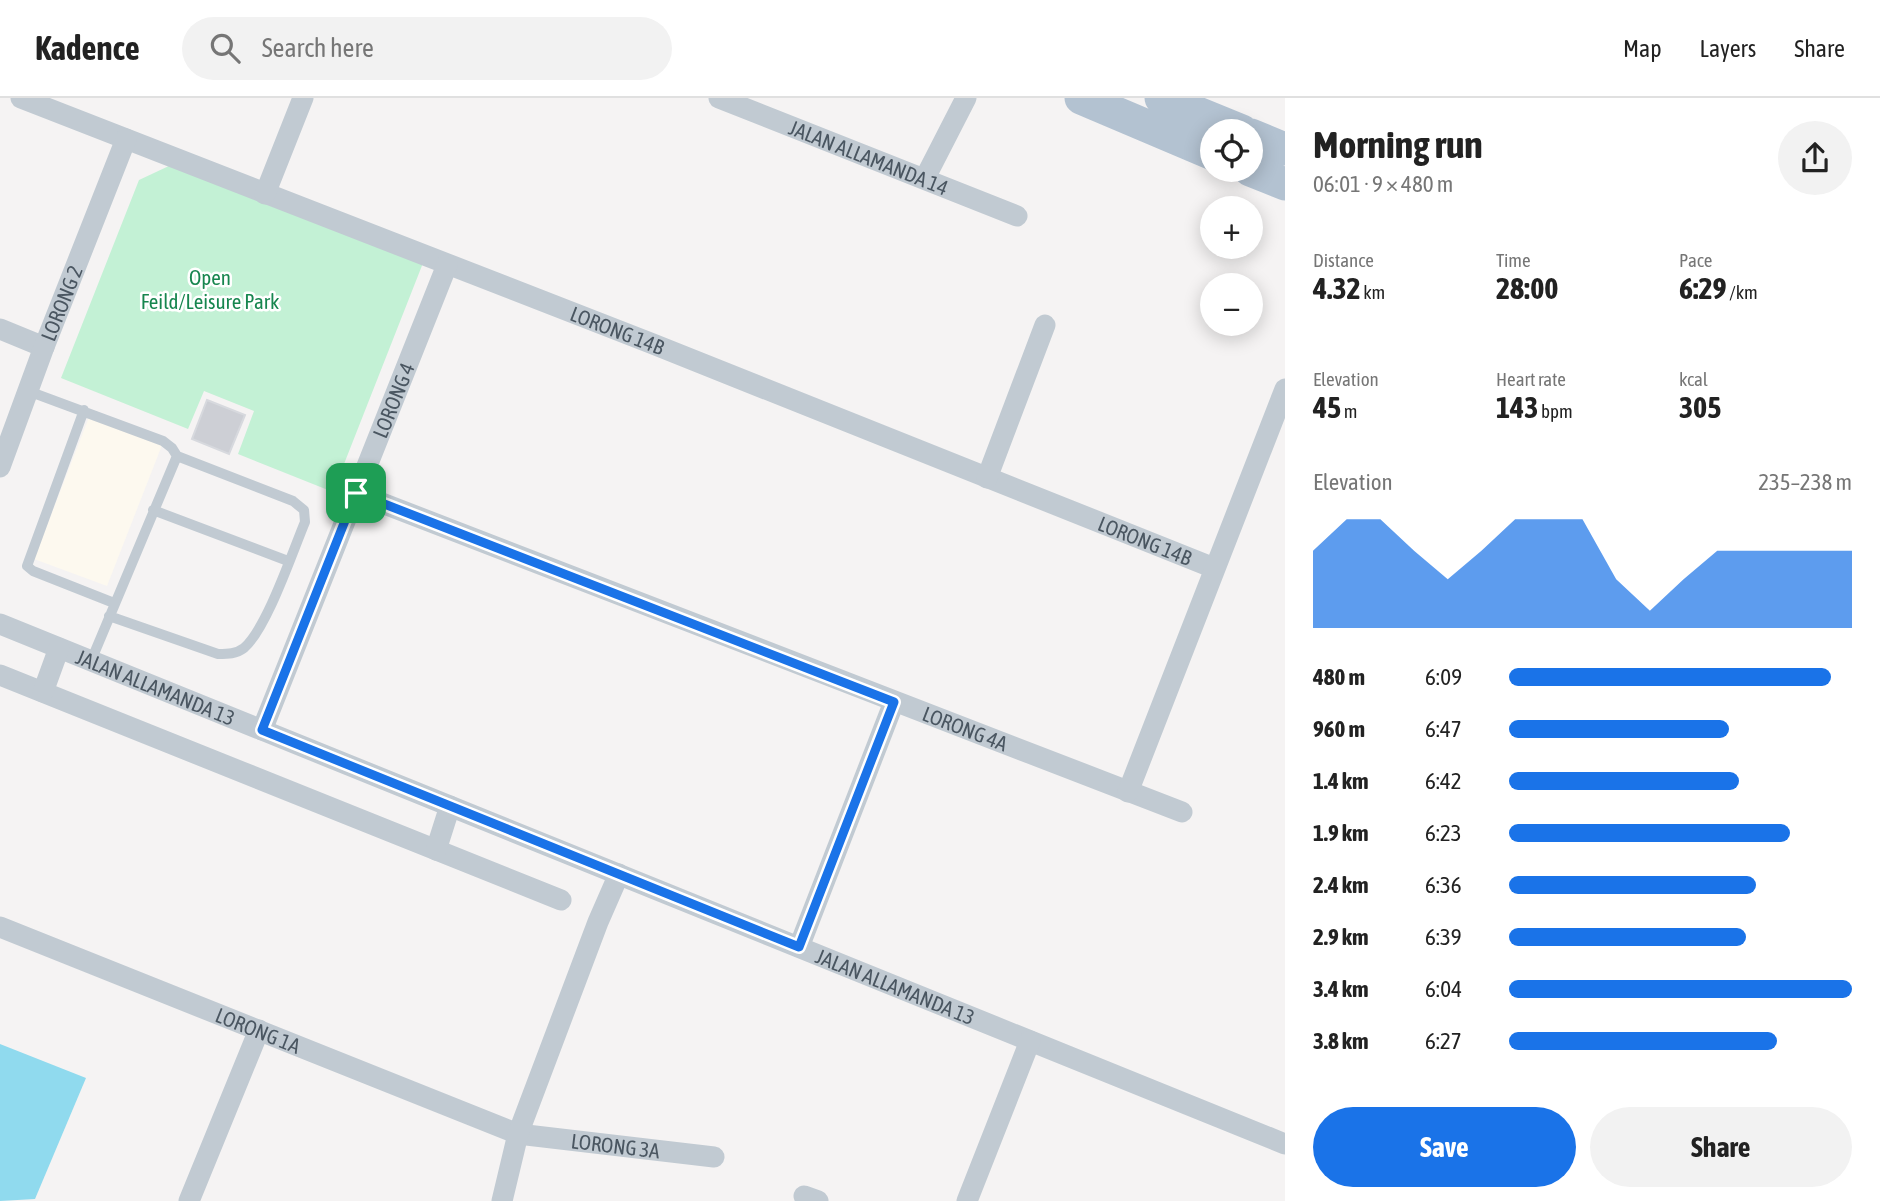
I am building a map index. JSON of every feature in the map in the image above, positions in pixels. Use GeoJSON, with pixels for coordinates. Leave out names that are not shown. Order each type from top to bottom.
{"type":"FeatureCollection","features":[{"type":"Feature","properties":{"kind":"main road"},"geometry":{"type":"LineString","coordinates":[[1081,98],[1200,148]]}},
{"type":"Feature","properties":{"kind":"main road"},"geometry":{"type":"LineString","coordinates":[[1161,98],[1213,119]]}},
{"type":"Feature","properties":{"kind":"main road"},"geometry":{"type":"LineString","coordinates":[[1263,140],[1285,149]]}},
{"type":"Feature","properties":{"kind":"street","name":"LORONG 14B"},"geometry":{"type":"LineString","coordinates":[[21,98],[653,344],[1214,568]]}},
{"type":"Feature","properties":{"kind":"street"},"geometry":{"type":"LineString","coordinates":[[265,194],[303,98]]}},
{"type":"Feature","properties":{"kind":"street","name":"JALAN ALLAMANDA 14"},"geometry":{"type":"LineString","coordinates":[[719,98],[1017,216]]}},
{"type":"Feature","properties":{"kind":"street"},"geometry":{"type":"LineString","coordinates":[[925,178],[966,98]]}},
{"type":"Feature","properties":{"kind":"street","name":"LORONG 2"},"geometry":{"type":"LineString","coordinates":[[0,467],[126,139]]}},
{"type":"Feature","properties":{"kind":"street","name":"LORONG 4"},"geometry":{"type":"LineString","coordinates":[[262,730],[447,265]]}},
{"type":"Feature","properties":{"kind":"street"},"geometry":{"type":"LineString","coordinates":[[987,478],[1045,325]]}},
{"type":"Feature","properties":{"kind":"street"},"geometry":{"type":"LineString","coordinates":[[0,329],[44,347]]}},
{"type":"Feature","properties":{"kind":"street"},"geometry":{"type":"LineString","coordinates":[[1128,792],[1285,389]]}},
{"type":"Feature","properties":{"kind":"street","name":"LORONG 4A"},"geometry":{"type":"LineString","coordinates":[[356,493],[1182,812]]}},
{"type":"Feature","properties":{"kind":"street","name":"JALAN ALLAMANDA 13"},"geometry":{"type":"LineString","coordinates":[[0,624],[1285,1144]]}},
{"type":"Feature","properties":{"kind":"street"},"geometry":{"type":"LineString","coordinates":[[43,692],[59,648]]}},
{"type":"Feature","properties":{"kind":"street"},"geometry":{"type":"LineString","coordinates":[[0,675],[561,900]]}},
{"type":"Feature","properties":{"kind":"street"},"geometry":{"type":"LineString","coordinates":[[799,947],[894,702]]}},
{"type":"Feature","properties":{"kind":"street"},"geometry":{"type":"LineString","coordinates":[[436,850],[450,806]]}},
{"type":"Feature","properties":{"kind":"street"},"geometry":{"type":"LineString","coordinates":[[502,1201],[518,1134],[597,922],[619,874]]}},
{"type":"Feature","properties":{"kind":"street","name":"LORONG 1A"},"geometry":{"type":"LineString","coordinates":[[0,928],[518,1134]]}},
{"type":"Feature","properties":{"kind":"street"},"geometry":{"type":"LineString","coordinates":[[189,1201],[259,1030]]}},
{"type":"Feature","properties":{"kind":"street"},"geometry":{"type":"LineString","coordinates":[[967,1201],[1030,1041]]}},
{"type":"Feature","properties":{"kind":"street","name":"LORONG 3A"},"geometry":{"type":"LineString","coordinates":[[518,1134],[713,1157]]}},
{"type":"Feature","properties":{"kind":"lane"},"geometry":{"type":"LineString","coordinates":[[28,391],[163,441],[177,456],[293,501],[304,510],[305,522],[259,631],[242,649],[231,654],[218,654],[109,616]]}},
{"type":"Feature","properties":{"kind":"lane"},"geometry":{"type":"LineString","coordinates":[[83,410],[27,566],[33,571],[114,603]]}},
{"type":"Feature","properties":{"kind":"lane"},"geometry":{"type":"LineString","coordinates":[[91,661],[177,456]]}},
{"type":"Feature","properties":{"kind":"lane"},"geometry":{"type":"LineString","coordinates":[[153,510],[288,561]]}},
{"type":"Feature","properties":{"kind":"shaded area"},"geometry":{"type":"Polygon","coordinates":[[[91,412],[164,440],[107,586],[34,559],[91,412]]]}},
{"type":"Feature","properties":{"kind":"green space","name":"Open Feild/Leisure Park"},"geometry":{"type":"Polygon","coordinates":[[[171,165],[423,263],[333,492],[238,454],[254,411],[204,391],[188,429],[61,378],[139,180],[171,165]]]}},
{"type":"Feature","properties":{"kind":"water"},"geometry":{"type":"Polygon","coordinates":[[[0,1044],[86,1078],[35,1199],[0,1201],[0,1044]]]}},
{"type":"Feature","properties":{"kind":"building"},"geometry":{"type":"Polygon","coordinates":[[[207,400],[245,415],[229,454],[192,439],[207,400]]]}},
{"type":"Feature","properties":{"kind":"route"},"geometry":{"type":"LineString","coordinates":[[356,493],[894,702],[799,947],[262,730],[356,493]]}}]}
